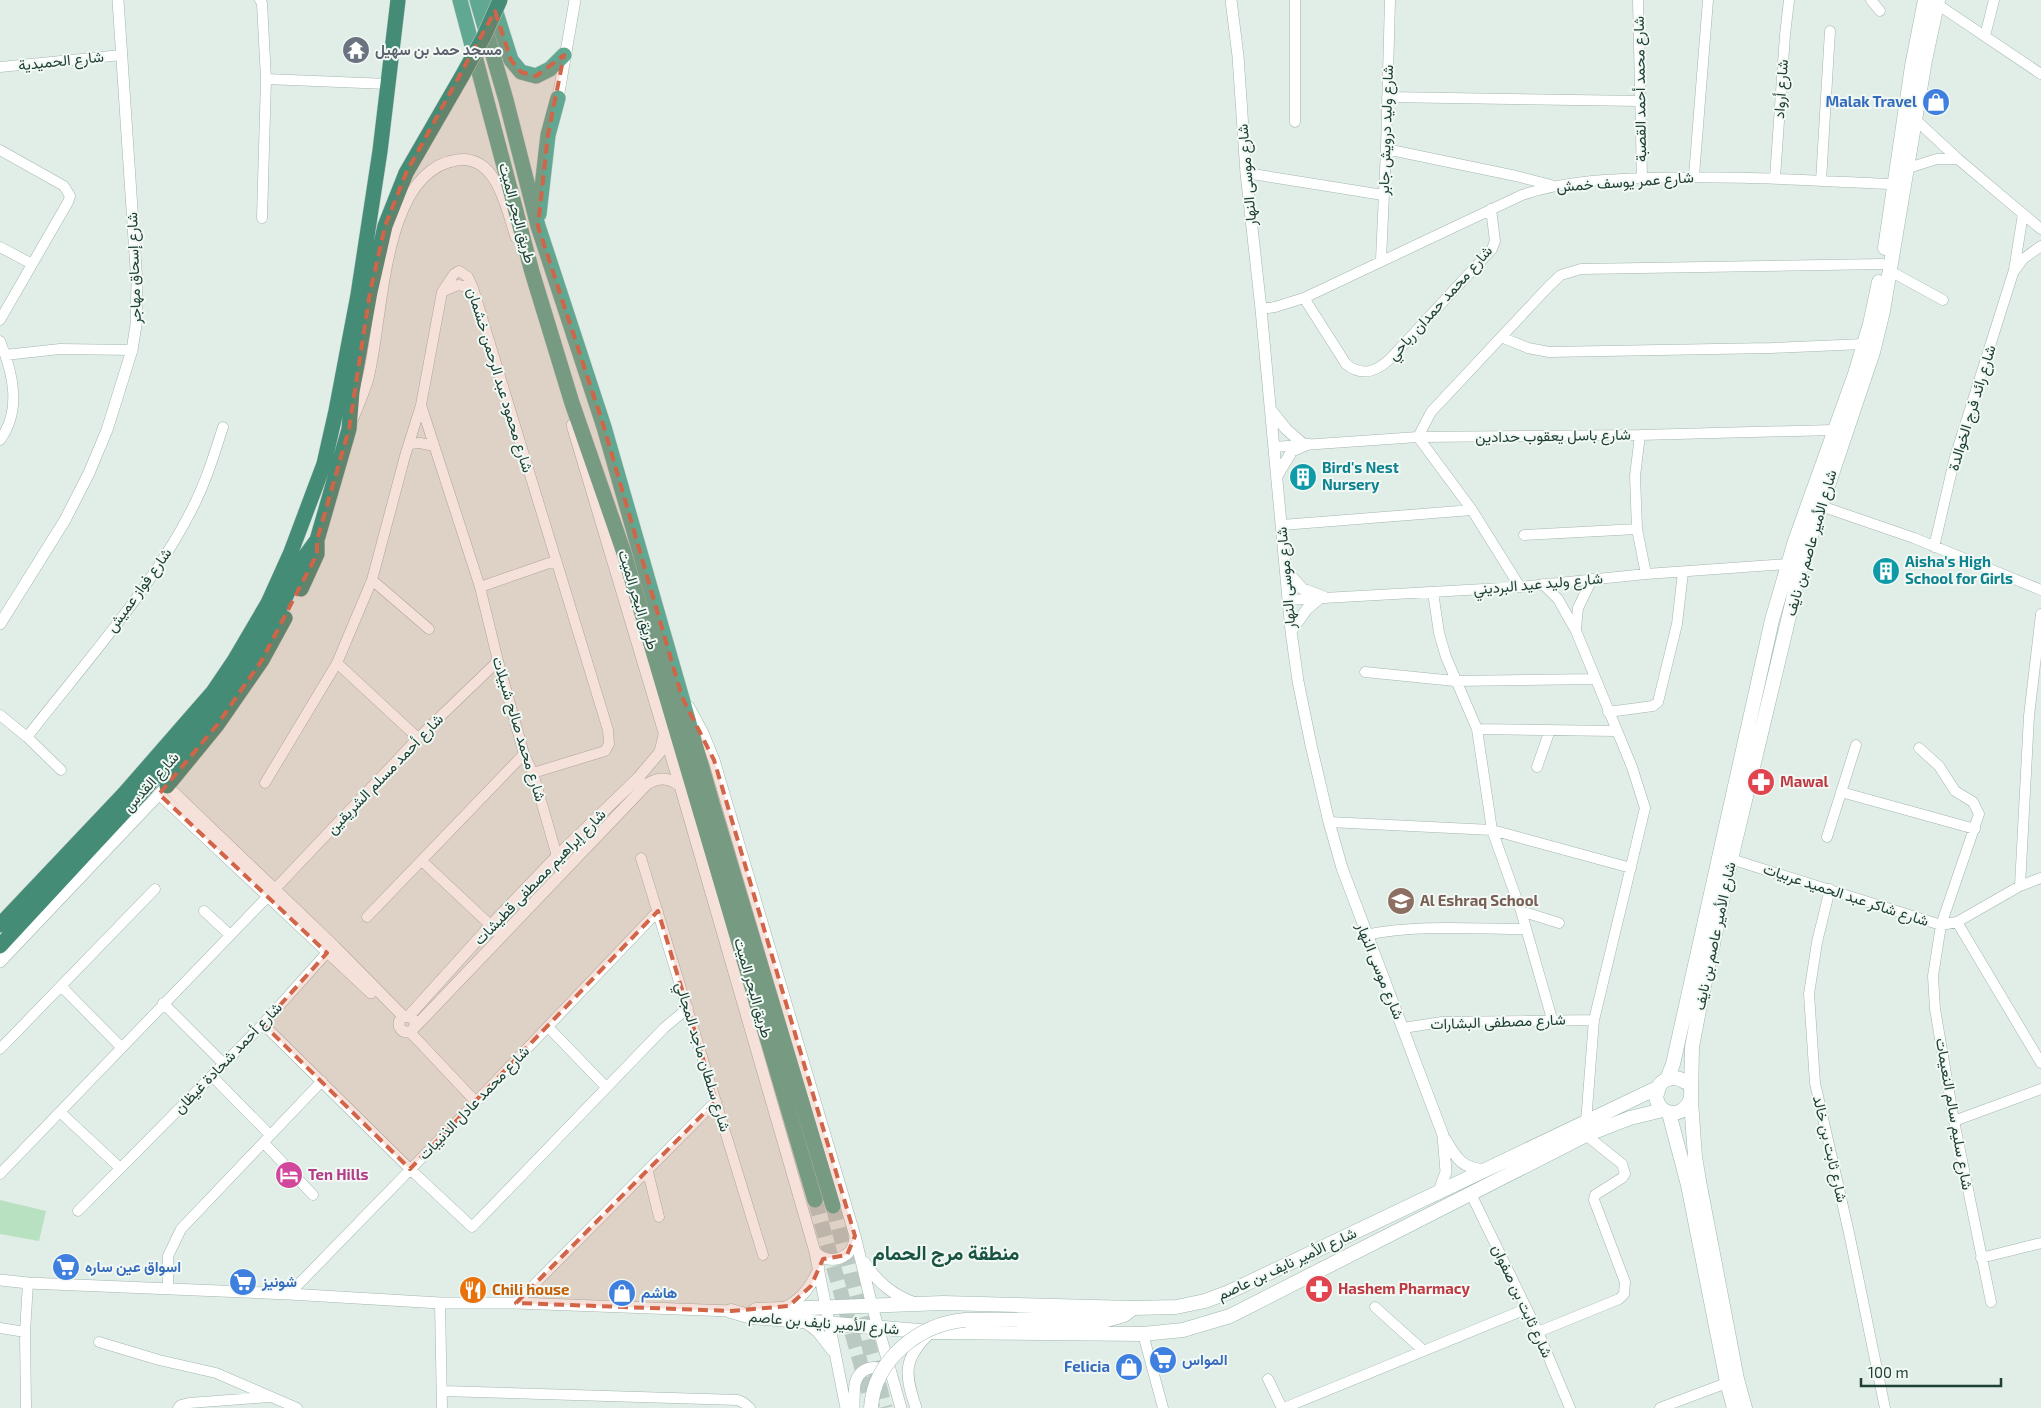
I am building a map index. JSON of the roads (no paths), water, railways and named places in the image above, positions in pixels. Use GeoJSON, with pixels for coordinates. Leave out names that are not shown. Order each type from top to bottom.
{"type":"FeatureCollection","features":[{"type":"Feature","properties":{"kind":"highway","name":"شارع القدس"},"geometry":{"type":"LineString","coordinates":[[0,926],[124,794],[213,692],[268,603],[292,552],[324,464],[358,295],[398,0]]}},
{"type":"Feature","properties":{"kind":"highway"},"geometry":{"type":"LineString","coordinates":[[163,790],[217,725],[262,660],[292,606],[317,554],[317,540],[349,429],[352,392],[370,292],[385,226],[406,172],[484,36],[500,0]]}},
{"type":"Feature","properties":{"kind":"highway","name":"شارع القدس"},"geometry":{"type":"LineString","coordinates":[[0,946],[201,726],[239,675],[283,603],[303,559],[317,540]]}},
{"type":"Feature","properties":{"kind":"main road","name":"طريق البحر الميت"},"geometry":{"type":"LineString","coordinates":[[460,0],[532,272],[572,403],[624,553],[815,1200]]}},
{"type":"Feature","properties":{"kind":"main road"},"geometry":{"type":"LineString","coordinates":[[477,0],[506,100],[538,226],[604,428],[834,1206]]}},
{"type":"Feature","properties":{"kind":"main road"},"geometry":{"type":"LineString","coordinates":[[492,0],[511,60],[521,72],[536,76],[550,69],[564,55]]}},
{"type":"Feature","properties":{"kind":"main road","name":"شارع الأمير عاصم بن نايف"},"geometry":{"type":"LineString","coordinates":[[1734,1408],[1732,1381],[1695,1157],[1689,1090],[1692,1046],[1731,859],[1801,566],[1872,352],[1886,267],[1908,168],[1934,1]]}},
{"type":"Feature","properties":{"kind":"main road","name":"شارع الأمير عاصم بن نايف"},"geometry":{"type":"LineString","coordinates":[[1662,1083],[1673,1064],[1772,620],[1787,564],[1864,344],[1886,267],[1894,184],[1912,66],[1934,1]]}},
{"type":"Feature","properties":{"kind":"main road"},"geometry":{"type":"LineString","coordinates":[[484,88],[506,100]]}},
{"type":"Feature","properties":{"kind":"main road"},"geometry":{"type":"LineString","coordinates":[[538,226],[548,135],[558,98]]}},
{"type":"Feature","properties":{"kind":"main road"},"geometry":{"type":"LineString","coordinates":[[1675,1078],[1689,1090],[1684,1110],[1676,1113],[1666,1111],[1656,1100],[1662,1083],[1675,1078]]}},
{"type":"Feature","properties":{"kind":"main road","name":"شارع الأمير نايف بن عاصم"},"geometry":{"type":"LineString","coordinates":[[730,1311],[752,1317],[931,1332],[1143,1334],[1183,1330],[1230,1316],[1471,1194],[1662,1083]]}},
{"type":"Feature","properties":{"kind":"main road","name":"شارع الأمير عاصم بن نايف"},"geometry":{"type":"LineString","coordinates":[[1666,1111],[1688,1185],[1732,1381],[1745,1408]]}},
{"type":"Feature","properties":{"kind":"main road","name":"شارع الأمير نايف بن عاصم"},"geometry":{"type":"LineString","coordinates":[[730,1311],[915,1303],[1133,1308],[1176,1307],[1205,1301],[1229,1292],[1486,1170],[1586,1128],[1666,1111]]}},
{"type":"Feature","properties":{"kind":"main road"},"geometry":{"type":"LineString","coordinates":[[871,1408],[874,1392],[879,1380],[891,1360],[906,1344],[931,1328],[952,1321],[965,1320],[1050,1319],[1103,1321],[1124,1315],[1133,1308]]}},
{"type":"Feature","properties":{"kind":"street","name":"شارع إسحاق مهاجر"},"geometry":{"type":"LineString","coordinates":[[0,624],[65,520],[89,473],[113,414],[132,350],[136,325],[137,284],[118,0]]}},
{"type":"Feature","properties":{"kind":"street"},"geometry":{"type":"LineString","coordinates":[[558,98],[575,0]]}},
{"type":"Feature","properties":{"kind":"street","name":"شارع موسى النهار"},"geometry":{"type":"LineString","coordinates":[[1231,0],[1238,56],[1246,173],[1261,309],[1291,631],[1298,681],[1328,822],[1342,868],[1442,1135],[1446,1172],[1438,1194]]}},
{"type":"Feature","properties":{"kind":"street"},"geometry":{"type":"LineString","coordinates":[[1295,0],[1295,122]]}},
{"type":"Feature","properties":{"kind":"street","name":"شارع وليد درويش جابر"},"geometry":{"type":"LineString","coordinates":[[1381,260],[1390,0]]}},
{"type":"Feature","properties":{"kind":"street","name":"شارع محمد أحمد القصبة"},"geometry":{"type":"LineString","coordinates":[[1638,0],[1642,178]]}},
{"type":"Feature","properties":{"kind":"street"},"geometry":{"type":"LineString","coordinates":[[1694,176],[1708,0]]}},
{"type":"Feature","properties":{"kind":"street","name":"شارع أرواد"},"geometry":{"type":"LineString","coordinates":[[1775,178],[1789,0]]}},
{"type":"Feature","properties":{"kind":"street"},"geometry":{"type":"LineString","coordinates":[[1871,0],[1880,10]]}},
{"type":"Feature","properties":{"kind":"street"},"geometry":{"type":"LineString","coordinates":[[1985,36],[1994,0]]}},
{"type":"Feature","properties":{"kind":"street"},"geometry":{"type":"LineString","coordinates":[[262,218],[266,79],[264,1]]}},
{"type":"Feature","properties":{"kind":"street"},"geometry":{"type":"LineString","coordinates":[[1934,1],[2041,74]]}},
{"type":"Feature","properties":{"kind":"street"},"geometry":{"type":"LineString","coordinates":[[1821,181],[1830,31]]}},
{"type":"Feature","properties":{"kind":"street","name":"شارع الحميدية"},"geometry":{"type":"LineString","coordinates":[[0,67],[122,54]]}},
{"type":"Feature","properties":{"kind":"street"},"geometry":{"type":"LineString","coordinates":[[266,79],[388,84]]}},
{"type":"Feature","properties":{"kind":"street"},"geometry":{"type":"LineString","coordinates":[[1387,97],[1640,101]]}},
{"type":"Feature","properties":{"kind":"street"},"geometry":{"type":"LineString","coordinates":[[1916,120],[1958,159],[2041,229]]}},
{"type":"Feature","properties":{"kind":"street"},"geometry":{"type":"LineString","coordinates":[[0,150],[64,186],[69,193],[68,202],[0,320]]}},
{"type":"Feature","properties":{"kind":"street"},"geometry":{"type":"LineString","coordinates":[[1386,150],[1516,176],[1552,186]]}},
{"type":"Feature","properties":{"kind":"street"},"geometry":{"type":"LineString","coordinates":[[1908,168],[1937,158],[1958,159]]}},
{"type":"Feature","properties":{"kind":"street","name":"طريق البحر الميت"},"geometry":{"type":"LineString","coordinates":[[349,429],[367,382],[387,263],[408,197],[421,180],[436,166],[460,159],[485,168],[495,178],[502,191],[680,786],[816,1252],[846,1408]]}},
{"type":"Feature","properties":{"kind":"street"},"geometry":{"type":"LineString","coordinates":[[1246,173],[1383,196]]}},
{"type":"Feature","properties":{"kind":"street","name":"شارع عمر يوسف خمش"},"geometry":{"type":"LineString","coordinates":[[1261,309],[1275,307],[1304,298],[1522,195],[1552,186],[1582,181],[1694,176],[1894,184]]}},
{"type":"Feature","properties":{"kind":"street","name":"شارع محمد حمدان رباحي"},"geometry":{"type":"LineString","coordinates":[[1304,298],[1346,364],[1352,369],[1364,372],[1378,369],[1390,359],[1492,249],[1495,241],[1492,210]]}},
{"type":"Feature","properties":{"kind":"street","name":"شارع رائد فرج الخوالدة"},"geometry":{"type":"LineString","coordinates":[[1934,547],[1955,457],[2014,270],[2022,214]]}},
{"type":"Feature","properties":{"kind":"street","name":"شارع رائد فرج الخوالدة"},"geometry":{"type":"LineString","coordinates":[[2014,270],[2023,259],[2041,246]]}},
{"type":"Feature","properties":{"kind":"street"},"geometry":{"type":"LineString","coordinates":[[0,247],[32,264]]}},
{"type":"Feature","properties":{"kind":"street"},"geometry":{"type":"LineString","coordinates":[[1520,587],[1472,510],[1418,437],[1430,412],[1561,275],[1571,271],[1613,267],[1886,267],[1944,300]]}},
{"type":"Feature","properties":{"kind":"street","name":"شارع محمود عبد الرحمن خشمان"},"geometry":{"type":"LineString","coordinates":[[265,783],[336,663],[372,580],[420,405],[442,292],[458,285],[473,288],[608,730],[609,744],[605,751],[585,759],[533,773]]}},
{"type":"Feature","properties":{"kind":"street"},"geometry":{"type":"LineString","coordinates":[[1501,337],[1528,348],[1549,352],[1771,348],[1864,344]]}},
{"type":"Feature","properties":{"kind":"street"},"geometry":{"type":"LineString","coordinates":[[0,341],[12,379],[14,402],[11,419],[0,440]]}},
{"type":"Feature","properties":{"kind":"street"},"geometry":{"type":"LineString","coordinates":[[5,355],[60,349],[132,350]]}},
{"type":"Feature","properties":{"kind":"street","name":"شارع محمد صالح شبيلات"},"geometry":{"type":"LineString","coordinates":[[420,405],[480,587],[524,754],[533,773],[557,856],[564,870]]}},
{"type":"Feature","properties":{"kind":"street"},"geometry":{"type":"LineString","coordinates":[[1270,409],[1286,429],[1305,444],[1292,451],[1277,476]]}},
{"type":"Feature","properties":{"kind":"street","name":"شارع فواز عميش"},"geometry":{"type":"LineString","coordinates":[[27,737],[133,602],[176,538],[193,508],[210,469],[223,427]]}},
{"type":"Feature","properties":{"kind":"street","name":"شارع باسل يعقوب حدادين"},"geometry":{"type":"LineString","coordinates":[[1274,448],[1305,444],[1418,437],[1640,435],[1833,430]]}},
{"type":"Feature","properties":{"kind":"street"},"geometry":{"type":"LineString","coordinates":[[1640,435],[1635,476],[1637,529],[1646,574]]}},
{"type":"Feature","properties":{"kind":"street"},"geometry":{"type":"LineString","coordinates":[[409,444],[420,443],[434,446]]}},
{"type":"Feature","properties":{"kind":"street"},"geometry":{"type":"LineString","coordinates":[[1821,506],[1914,538],[2041,590]]}},
{"type":"Feature","properties":{"kind":"street"},"geometry":{"type":"LineString","coordinates":[[1282,525],[1472,510]]}},
{"type":"Feature","properties":{"kind":"street"},"geometry":{"type":"LineString","coordinates":[[1524,535],[1637,529]]}},
{"type":"Feature","properties":{"kind":"street"},"geometry":{"type":"LineString","coordinates":[[480,587],[555,561]]}},
{"type":"Feature","properties":{"kind":"street","name":"شارع وليد عيد البرديني"},"geometry":{"type":"LineString","coordinates":[[1288,600],[1520,587],[1646,574],[1787,564]]}},
{"type":"Feature","properties":{"kind":"street"},"geometry":{"type":"LineString","coordinates":[[1286,571],[1303,589],[1322,597]]}},
{"type":"Feature","properties":{"kind":"street"},"geometry":{"type":"LineString","coordinates":[[1608,712],[1653,706],[1658,702],[1677,624],[1683,572]]}},
{"type":"Feature","properties":{"kind":"street"},"geometry":{"type":"LineString","coordinates":[[1576,631],[1578,608],[1592,579]]}},
{"type":"Feature","properties":{"kind":"street"},"geometry":{"type":"LineString","coordinates":[[372,580],[429,629]]}},
{"type":"Feature","properties":{"kind":"street"},"geometry":{"type":"LineString","coordinates":[[1538,1332],[1619,1299],[1625,1289],[1625,1282],[1594,1200],[1595,1195],[1622,1178],[1625,1174],[1622,1164],[1586,1128],[1594,1020],[1645,808],[1632,767],[1576,631],[1558,599],[1543,584]]}},
{"type":"Feature","properties":{"kind":"street"},"geometry":{"type":"LineString","coordinates":[[1433,592],[1439,633],[1455,682],[1477,729],[1492,830],[1521,911],[1552,1019]]}},
{"type":"Feature","properties":{"kind":"street"},"geometry":{"type":"LineString","coordinates":[[1291,631],[1307,609],[1322,597]]}},
{"type":"Feature","properties":{"kind":"street"},"geometry":{"type":"LineString","coordinates":[[2020,886],[2029,716],[2041,614]]}},
{"type":"Feature","properties":{"kind":"street","name":"شارع أحمد مسلم الشريقين"},"geometry":{"type":"LineString","coordinates":[[0,1174],[418,738],[498,661]]}},
{"type":"Feature","properties":{"kind":"street"},"geometry":{"type":"LineString","coordinates":[[336,663],[418,738]]}},
{"type":"Feature","properties":{"kind":"street"},"geometry":{"type":"LineString","coordinates":[[1365,672],[1455,682],[1596,679]]}},
{"type":"Feature","properties":{"kind":"street"},"geometry":{"type":"LineString","coordinates":[[682,697],[703,733],[714,760],[855,1236],[872,1306],[901,1408]]}},
{"type":"Feature","properties":{"kind":"street"},"geometry":{"type":"LineString","coordinates":[[0,714],[61,770]]}},
{"type":"Feature","properties":{"kind":"street"},"geometry":{"type":"LineString","coordinates":[[1477,729],[1616,731]]}},
{"type":"Feature","properties":{"kind":"street"},"geometry":{"type":"LineString","coordinates":[[1537,766],[1550,730]]}},
{"type":"Feature","properties":{"kind":"street","name":"شارع إبراهيم مصطفى قطيشات"},"geometry":{"type":"LineString","coordinates":[[404,1018],[557,856],[655,760],[663,743],[664,734]]}},
{"type":"Feature","properties":{"kind":"street"},"geometry":{"type":"LineString","coordinates":[[1827,838],[1856,745]]}},
{"type":"Feature","properties":{"kind":"street","name":"شارع سليم سالم النعيمات"},"geometry":{"type":"LineString","coordinates":[[1918,748],[1938,766],[1955,791],[1976,805],[1979,814],[1941,925],[1933,976],[1935,1009],[1954,1121],[1991,1302]]}},
{"type":"Feature","properties":{"kind":"street"},"geometry":{"type":"LineString","coordinates":[[367,917],[524,754]]}},
{"type":"Feature","properties":{"kind":"street","name":"شارع إبراهيم مصطفى قطيشات"},"geometry":{"type":"LineString","coordinates":[[412,1030],[647,784],[664,778],[680,786]]}},
{"type":"Feature","properties":{"kind":"street"},"geometry":{"type":"LineString","coordinates":[[0,962],[163,790],[404,1018],[414,1022],[412,1030],[476,1102]]}},
{"type":"Feature","properties":{"kind":"street"},"geometry":{"type":"LineString","coordinates":[[1841,792],[1975,829]]}},
{"type":"Feature","properties":{"kind":"street"},"geometry":{"type":"LineString","coordinates":[[1328,822],[1492,830],[1631,868]]}},
{"type":"Feature","properties":{"kind":"street","name":"شارع سلطان ماجد المجالي"},"geometry":{"type":"LineString","coordinates":[[641,858],[763,1255]]}},
{"type":"Feature","properties":{"kind":"street","name":"شارع شاكر عبد الحميد عربيات"},"geometry":{"type":"LineString","coordinates":[[1731,859],[1941,925],[1957,922],[2020,886],[2041,878]]}},
{"type":"Feature","properties":{"kind":"street"},"geometry":{"type":"LineString","coordinates":[[422,861],[501,935]]}},
{"type":"Feature","properties":{"kind":"street"},"geometry":{"type":"LineString","coordinates":[[0,1049],[155,889]]}},
{"type":"Feature","properties":{"kind":"street","name":"شارع ثابت بن خالد"},"geometry":{"type":"LineString","coordinates":[[1830,889],[1817,942],[1809,994],[1815,1083],[1885,1408]]}},
{"type":"Feature","properties":{"kind":"street"},"geometry":{"type":"LineString","coordinates":[[204,911],[230,935]]}},
{"type":"Feature","properties":{"kind":"street","name":"شارع محمد عادل الذنيبات"},"geometry":{"type":"LineString","coordinates":[[289,1294],[658,911]]}},
{"type":"Feature","properties":{"kind":"street"},"geometry":{"type":"LineString","coordinates":[[1521,911],[1559,923]]}},
{"type":"Feature","properties":{"kind":"street"},"geometry":{"type":"LineString","coordinates":[[1957,922],[2041,1063]]}},
{"type":"Feature","properties":{"kind":"street"},"geometry":{"type":"LineString","coordinates":[[1366,935],[1382,931],[1417,929],[1526,929]]}},
{"type":"Feature","properties":{"kind":"street","name":"شارع أحمد شحادة غيظان"},"geometry":{"type":"LineString","coordinates":[[78,1211],[263,1024],[330,949]]}},
{"type":"Feature","properties":{"kind":"street"},"geometry":{"type":"LineString","coordinates":[[62,987],[121,1048]]}},
{"type":"Feature","properties":{"kind":"street"},"geometry":{"type":"LineString","coordinates":[[164,1003],[224,1064]]}},
{"type":"Feature","properties":{"kind":"street"},"geometry":{"type":"LineString","coordinates":[[263,1024],[410,1169],[472,1227],[664,1028],[688,1008]]}},
{"type":"Feature","properties":{"kind":"street","name":"شارع مصطفى البشارات"},"geometry":{"type":"LineString","coordinates":[[1403,1028],[1442,1022],[1552,1019],[1594,1020]]}},
{"type":"Feature","properties":{"kind":"street"},"geometry":{"type":"LineString","coordinates":[[548,1027],[606,1087]]}},
{"type":"Feature","properties":{"kind":"street"},"geometry":{"type":"LineString","coordinates":[[212,1076],[313,1195]]}},
{"type":"Feature","properties":{"kind":"street"},"geometry":{"type":"LineString","coordinates":[[168,1289],[168,1256],[181,1230],[322,1081]]}},
{"type":"Feature","properties":{"kind":"street"},"geometry":{"type":"LineString","coordinates":[[1954,1121],[2041,1089]]}},
{"type":"Feature","properties":{"kind":"street"},"geometry":{"type":"LineString","coordinates":[[516,1303],[648,1172],[716,1101]]}},
{"type":"Feature","properties":{"kind":"street"},"geometry":{"type":"LineString","coordinates":[[60,1112],[120,1168]]}},
{"type":"Feature","properties":{"kind":"street","name":"شارع موسى النهار"},"geometry":{"type":"LineString","coordinates":[[1442,1135],[1463,1165],[1486,1170]]}},
{"type":"Feature","properties":{"kind":"street"},"geometry":{"type":"LineString","coordinates":[[648,1172],[659,1218]]}},
{"type":"Feature","properties":{"kind":"street","name":"شارع ثابت بن صفوان"},"geometry":{"type":"LineString","coordinates":[[1471,1194],[1538,1332],[1570,1408]]}},
{"type":"Feature","properties":{"kind":"street"},"geometry":{"type":"LineString","coordinates":[[816,1252],[828,1260],[843,1258],[853,1247],[855,1236]]}},
{"type":"Feature","properties":{"kind":"street"},"geometry":{"type":"LineString","coordinates":[[1981,1258],[2041,1243]]}},
{"type":"Feature","properties":{"kind":"street"},"geometry":{"type":"LineString","coordinates":[[859,1252],[865,1264],[881,1284],[897,1295],[915,1303]]}},
{"type":"Feature","properties":{"kind":"street"},"geometry":{"type":"LineString","coordinates":[[780,1309],[789,1306],[804,1294],[820,1268]]}},
{"type":"Feature","properties":{"kind":"street"},"geometry":{"type":"LineString","coordinates":[[0,1280],[28,1283],[289,1294],[440,1303],[516,1303],[730,1311]]}},
{"type":"Feature","properties":{"kind":"street"},"geometry":{"type":"LineString","coordinates":[[26,1408],[25,1332],[28,1283]]}},
{"type":"Feature","properties":{"kind":"street"},"geometry":{"type":"LineString","coordinates":[[440,1303],[442,1408]]}},
{"type":"Feature","properties":{"kind":"street"},"geometry":{"type":"LineString","coordinates":[[1375,1307],[1424,1351]]}},
{"type":"Feature","properties":{"kind":"street"},"geometry":{"type":"LineString","coordinates":[[1268,1379],[1283,1408],[1526,1309]]}},
{"type":"Feature","properties":{"kind":"street"},"geometry":{"type":"LineString","coordinates":[[804,1321],[824,1338],[835,1358]]}},
{"type":"Feature","properties":{"kind":"street"},"geometry":{"type":"LineString","coordinates":[[0,1328],[25,1332]]}},
{"type":"Feature","properties":{"kind":"street"},"geometry":{"type":"LineString","coordinates":[[916,1408],[908,1386],[908,1370],[914,1351],[931,1332]]}},
{"type":"Feature","properties":{"kind":"street"},"geometry":{"type":"LineString","coordinates":[[1143,1334],[1163,1408]]}},
{"type":"Feature","properties":{"kind":"street"},"geometry":{"type":"LineString","coordinates":[[99,1342],[159,1360],[216,1373],[297,1408]]}},
{"type":"Feature","properties":{"kind":"street"},"geometry":{"type":"LineString","coordinates":[[854,1408],[856,1382],[862,1372],[869,1367],[875,1367],[891,1374]]}},
{"type":"Feature","properties":{"kind":"street"},"geometry":{"type":"LineString","coordinates":[[1660,1408],[1732,1381]]}},
{"type":"Feature","properties":{"kind":"street"},"geometry":{"type":"LineString","coordinates":[[442,1391],[738,1400],[750,1408]]}},
{"type":"Feature","properties":{"kind":"street"},"geometry":{"type":"LineString","coordinates":[[178,1408],[189,1403],[272,1396]]}},
{"type":"Feature","properties":{"kind":"tunnel"},"geometry":{"type":"LineString","coordinates":[[815,1200],[873,1408]]}},
{"type":"Feature","properties":{"kind":"tunnel"},"geometry":{"type":"LineString","coordinates":[[833,1206],[885,1408]]}},
{"type":"Feature","properties":{"kind":"place","name":"مسجد حمد بن سهيل"},"geometry":{"type":"Point","coordinates":[356,50]}},
{"type":"Feature","properties":{"kind":"place","name":"Malak Travel"},"geometry":{"type":"Point","coordinates":[1936,102]}},
{"type":"Feature","properties":{"kind":"place","name":"Bird's Nest Nursery"},"geometry":{"type":"Point","coordinates":[1303,477]}},
{"type":"Feature","properties":{"kind":"place","name":"Aisha's High School for Girls"},"geometry":{"type":"Point","coordinates":[1886,571]}},
{"type":"Feature","properties":{"kind":"place","name":"Mawal"},"geometry":{"type":"Point","coordinates":[1761,782]}},
{"type":"Feature","properties":{"kind":"place","name":"Al Eshraq School"},"geometry":{"type":"Point","coordinates":[1401,901]}},
{"type":"Feature","properties":{"kind":"place","name":"Ten Hills"},"geometry":{"type":"Point","coordinates":[289,1175]}},
{"type":"Feature","properties":{"kind":"place","name":"اسواق عين ساره"},"geometry":{"type":"Point","coordinates":[66,1267]}},
{"type":"Feature","properties":{"kind":"place","name":"شونيز"},"geometry":{"type":"Point","coordinates":[243,1282]}},
{"type":"Feature","properties":{"kind":"place","name":"Hashem Pharmacy"},"geometry":{"type":"Point","coordinates":[1319,1289]}},
{"type":"Feature","properties":{"kind":"place","name":"Chili house"},"geometry":{"type":"Point","coordinates":[473,1290]}},
{"type":"Feature","properties":{"kind":"place","name":"هاشم"},"geometry":{"type":"Point","coordinates":[622,1293]}},
{"type":"Feature","properties":{"kind":"place","name":"المواس"},"geometry":{"type":"Point","coordinates":[1163,1360]}},
{"type":"Feature","properties":{"kind":"place","name":"Felicia"},"geometry":{"type":"Point","coordinates":[1129,1367]}},
{"type":"Feature","properties":{"kind":"district","name":"منطقة مرج الحمام"},"geometry":{"type":"Point","coordinates":[946,1253]}}]}
